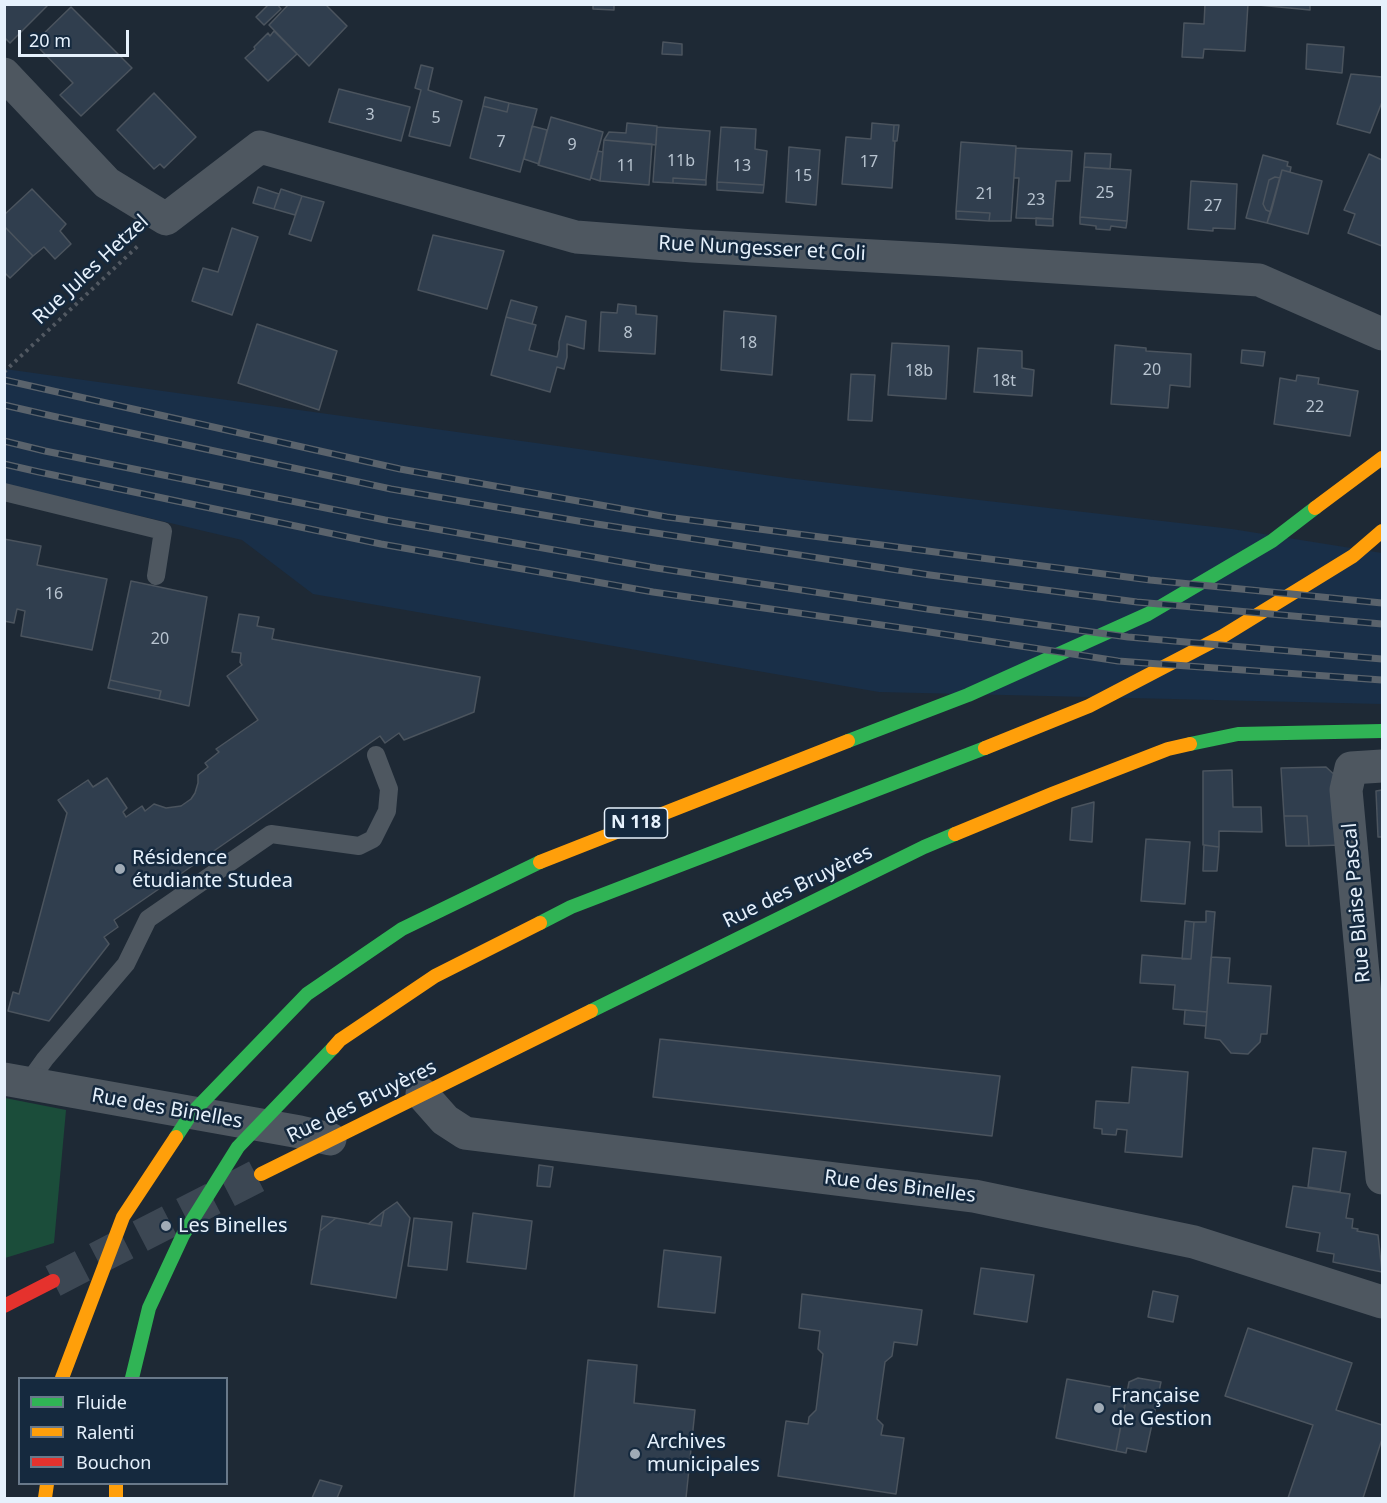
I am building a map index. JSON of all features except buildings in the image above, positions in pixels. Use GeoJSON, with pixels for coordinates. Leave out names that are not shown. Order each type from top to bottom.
{"type":"FeatureCollection","features":[{"type":"Feature","properties":{"kind":"main road","name":"N 118"},"geometry":{"type":"LineString","coordinates":[[62,1377],[123,1217],[191,1114],[307,994],[402,929],[552,856],[968,695],[1148,614],[1272,541],[1383,458]]}},
{"type":"Feature","properties":{"kind":"main road"},"geometry":{"type":"LineString","coordinates":[[132,1377],[149,1308],[183,1235],[238,1147],[340,1040],[435,976],[571,907],[945,764],[1089,706],[1223,636],[1353,556],[1383,531]]}},
{"type":"Feature","properties":{"kind":"main road","name":"Rue des Bruyères"},"geometry":{"type":"LineString","coordinates":[[261,1174],[924,847],[1052,794],[1168,749],[1238,734],[1383,731]]}},
{"type":"Feature","properties":{"kind":"main road"},"geometry":{"type":"LineString","coordinates":[[4,1306],[53,1281]]}},
{"type":"Feature","properties":{"kind":"street"},"geometry":{"type":"LineString","coordinates":[[4,74],[107,183],[166,219]]}},
{"type":"Feature","properties":{"kind":"street","name":"Rue Nungesser et Coli"},"geometry":{"type":"LineString","coordinates":[[166,219],[260,147],[576,237],[705,247],[1259,280],[1383,334]]}},
{"type":"Feature","properties":{"kind":"street","name":"Rue Blaise Pascal"},"geometry":{"type":"LineString","coordinates":[[1383,766],[1351,768],[1346,790],[1383,1178]]}},
{"type":"Feature","properties":{"kind":"street","name":"Rue des Binelles"},"geometry":{"type":"LineString","coordinates":[[16,1082],[330,1139]]}},
{"type":"Feature","properties":{"kind":"street","name":"Rue des Binelles"},"geometry":{"type":"LineString","coordinates":[[422,1094],[445,1120],[465,1133],[975,1196],[1194,1242],[1383,1302]]}},
{"type":"Feature","properties":{"kind":"lane"},"geometry":{"type":"LineString","coordinates":[[4,492],[163,531],[156,576]]}},
{"type":"Feature","properties":{"kind":"lane"},"geometry":{"type":"LineString","coordinates":[[16,1082],[45,1059],[126,964],[148,919],[271,834],[359,846],[373,839],[387,811],[389,789],[376,756]]}},
{"type":"Feature","properties":{"kind":"path","name":"Rue Jules Hetzel"},"geometry":{"type":"LineString","coordinates":[[4,372],[166,219]]}},
{"type":"Feature","properties":{"kind":"shaded area"},"geometry":{"type":"Polygon","coordinates":[[[5,369],[787,478],[1232,529],[1382,553],[1382,704],[879,692],[313,594],[242,540],[5,484],[5,369]]]}},
{"type":"Feature","properties":{"kind":"green space"},"geometry":{"type":"Polygon","coordinates":[[[5,1098],[66,1110],[54,1243],[5,1258],[5,1098]]]}},
{"type":"Feature","properties":{"kind":"tunnel"},"geometry":{"type":"LineString","coordinates":[[53,1281],[261,1174]]}},
{"type":"Feature","properties":{"kind":"railway"},"geometry":{"type":"LineString","coordinates":[[4,380],[400,469],[667,517],[1150,580],[1382,603]]}},
{"type":"Feature","properties":{"kind":"railway"},"geometry":{"type":"LineString","coordinates":[[4,405],[391,489],[590,523],[930,575],[1137,602],[1382,624]]}},
{"type":"Feature","properties":{"kind":"railway"},"geometry":{"type":"LineString","coordinates":[[4,441],[385,520],[656,568],[1128,637],[1382,659]]}},
{"type":"Feature","properties":{"kind":"railway"},"geometry":{"type":"LineString","coordinates":[[4,464],[381,544],[653,592],[1118,661],[1382,680]]}},
{"type":"Feature","properties":{"kind":"traffic: fast"},"geometry":{"type":"LineString","coordinates":[[848,741],[968,695],[1148,614],[1272,541],[1315,508]]}},
{"type":"Feature","properties":{"kind":"traffic: fast"},"geometry":{"type":"LineString","coordinates":[[1190,744],[1238,734],[1382,731]]}},
{"type":"Feature","properties":{"kind":"traffic: fast"},"geometry":{"type":"LineString","coordinates":[[540,923],[571,907],[985,748]]}},
{"type":"Feature","properties":{"kind":"traffic: fast"},"geometry":{"type":"LineString","coordinates":[[591,1011],[924,847],[955,834]]}},
{"type":"Feature","properties":{"kind":"traffic: fast"},"geometry":{"type":"LineString","coordinates":[[176,1137],[191,1114],[307,994],[402,929],[540,862]]}},
{"type":"Feature","properties":{"kind":"traffic: fast"},"geometry":{"type":"LineString","coordinates":[[132,1377],[149,1308],[183,1235],[238,1147],[333,1048]]}},
{"type":"Feature","properties":{"kind":"traffic: slow"},"geometry":{"type":"LineString","coordinates":[[1315,508],[1382,458]]}},
{"type":"Feature","properties":{"kind":"traffic: slow"},"geometry":{"type":"LineString","coordinates":[[985,748],[1089,706],[1223,636],[1353,556],[1382,531]]}},
{"type":"Feature","properties":{"kind":"traffic: slow"},"geometry":{"type":"LineString","coordinates":[[540,862],[848,741]]}},
{"type":"Feature","properties":{"kind":"traffic: slow"},"geometry":{"type":"LineString","coordinates":[[955,834],[1168,749],[1190,744]]}},
{"type":"Feature","properties":{"kind":"traffic: slow"},"geometry":{"type":"LineString","coordinates":[[333,1048],[340,1040],[435,976],[540,923]]}},
{"type":"Feature","properties":{"kind":"traffic: slow"},"geometry":{"type":"LineString","coordinates":[[261,1174],[591,1011]]}},
{"type":"Feature","properties":{"kind":"traffic: slow"},"geometry":{"type":"LineString","coordinates":[[62,1377],[123,1217],[176,1137]]}},
{"type":"Feature","properties":{"kind":"traffic: slow"},"geometry":{"type":"LineString","coordinates":[[45,1498],[47,1485]]}},
{"type":"Feature","properties":{"kind":"traffic: slow"},"geometry":{"type":"LineString","coordinates":[[116,1485],[116,1498]]}},
{"type":"Feature","properties":{"kind":"traffic: jam"},"geometry":{"type":"LineString","coordinates":[[4,1306],[53,1281]]}},
{"type":"Feature","properties":{"kind":"place","name":"Résidence étudiante Studea"},"geometry":{"type":"Point","coordinates":[120,869]}},
{"type":"Feature","properties":{"kind":"place","name":"Les Binelles"},"geometry":{"type":"Point","coordinates":[166,1226]}},
{"type":"Feature","properties":{"kind":"place","name":"Française de Gestion"},"geometry":{"type":"Point","coordinates":[1099,1408]}},
{"type":"Feature","properties":{"kind":"place","name":"Archives municipales"},"geometry":{"type":"Point","coordinates":[635,1454]}}]}
